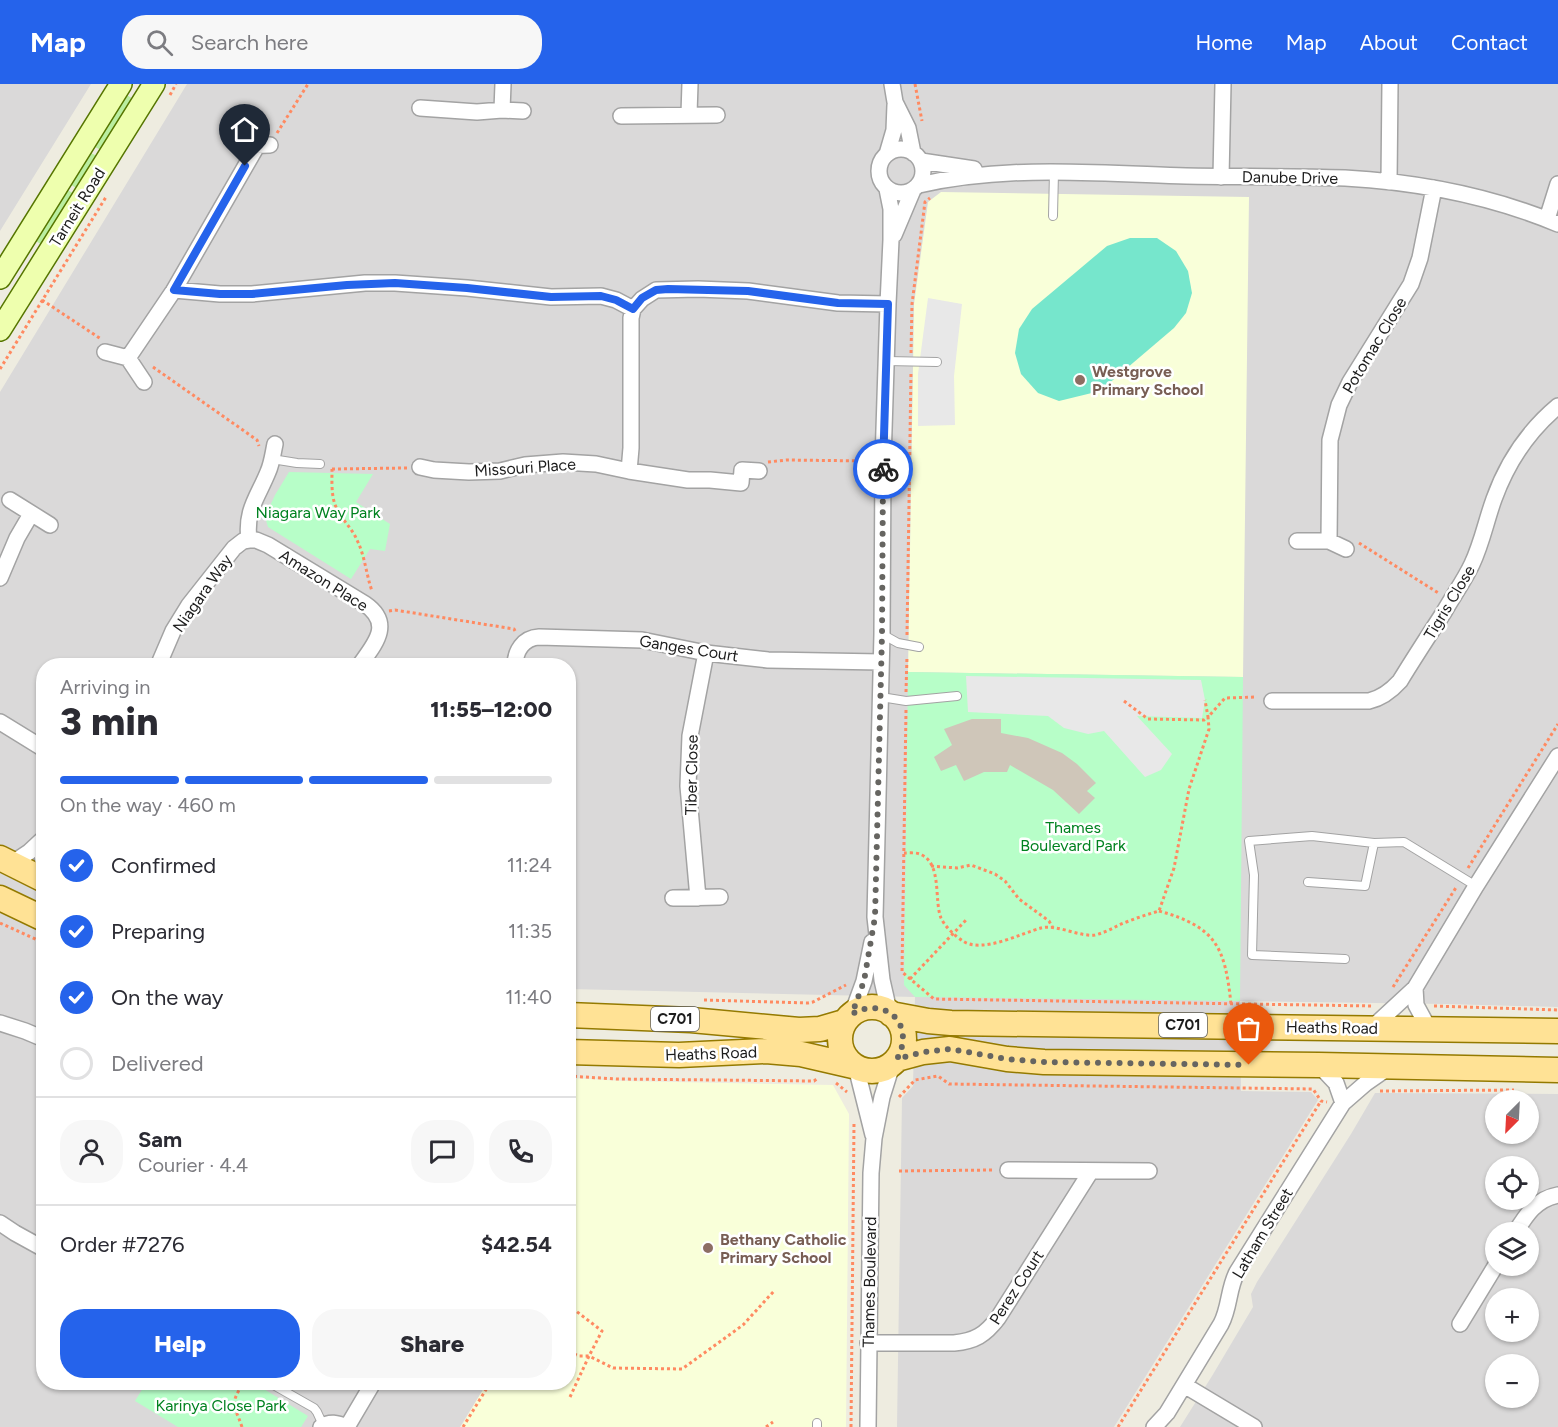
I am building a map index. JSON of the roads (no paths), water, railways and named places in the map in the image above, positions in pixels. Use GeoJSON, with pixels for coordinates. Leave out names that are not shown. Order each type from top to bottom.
{"type":"FeatureCollection","features":[{"type":"Feature","properties":{"kind":"main road","name":"Tarneit Road"},"geometry":{"type":"LineString","coordinates":[[0,278],[121,84]]}},
{"type":"Feature","properties":{"kind":"main road","name":"Tarneit Road"},"geometry":{"type":"LineString","coordinates":[[0,330],[154,84]]}},
{"type":"Feature","properties":{"kind":"main road"},"geometry":{"type":"LineString","coordinates":[[6,861],[36,876]]}},
{"type":"Feature","properties":{"kind":"main road"},"geometry":{"type":"LineString","coordinates":[[0,898],[36,915]]}},
{"type":"Feature","properties":{"kind":"main road","name":"C701"},"geometry":{"type":"LineString","coordinates":[[848,1018],[860,1009],[868,1007],[890,1013]]}},
{"type":"Feature","properties":{"kind":"main road"},"geometry":{"type":"LineString","coordinates":[[890,1013],[903,1030],[902,1050],[895,1062]]}},
{"type":"Feature","properties":{"kind":"main road","name":"Heaths Road"},"geometry":{"type":"LineString","coordinates":[[890,1013],[951,1023],[1558,1031]]}},
{"type":"Feature","properties":{"kind":"main road","name":"Heaths Road"},"geometry":{"type":"LineString","coordinates":[[576,1015],[691,1020],[799,1029],[820,1029],[848,1018]]}},
{"type":"Feature","properties":{"kind":"main road"},"geometry":{"type":"LineString","coordinates":[[848,1018],[840,1031],[839,1041],[842,1051],[854,1067]]}},
{"type":"Feature","properties":{"kind":"main road","name":"C701"},"geometry":{"type":"LineString","coordinates":[[854,1067],[864,1071],[874,1071],[923,1052],[950,1049],[1007,1059],[1044,1062],[1558,1070]]}},
{"type":"Feature","properties":{"kind":"main road","name":"Heaths Road"},"geometry":{"type":"LineString","coordinates":[[576,1052],[679,1055],[777,1052],[801,1054],[854,1067]]}},
{"type":"Feature","properties":{"kind":"street"},"geometry":{"type":"LineString","coordinates":[[502,110],[503,84]]}},
{"type":"Feature","properties":{"kind":"street"},"geometry":{"type":"LineString","coordinates":[[689,114],[690,84]]}},
{"type":"Feature","properties":{"kind":"street"},"geometry":{"type":"LineString","coordinates":[[891,240],[923,173],[896,102],[892,84]]}},
{"type":"Feature","properties":{"kind":"street"},"geometry":{"type":"LineString","coordinates":[[1221,177],[1223,84]]}},
{"type":"Feature","properties":{"kind":"street"},"geometry":{"type":"LineString","coordinates":[[1389,182],[1390,84]]}},
{"type":"Feature","properties":{"kind":"street"},"geometry":{"type":"LineString","coordinates":[[887,154],[894,130],[896,102]]}},
{"type":"Feature","properties":{"kind":"street"},"geometry":{"type":"LineString","coordinates":[[418,110],[523,111]]}},
{"type":"Feature","properties":{"kind":"street"},"geometry":{"type":"LineString","coordinates":[[620,115],[717,114]]}},
{"type":"Feature","properties":{"kind":"street"},"geometry":{"type":"LineString","coordinates":[[144,382],[121,353],[174,290],[257,146]]}},
{"type":"Feature","properties":{"kind":"street"},"geometry":{"type":"LineString","coordinates":[[890,1013],[882,980],[875,917],[882,662],[883,461],[891,240],[891,209],[887,189],[879,178],[878,171],[882,159],[887,154],[900,149],[907,150],[917,157]]}},
{"type":"Feature","properties":{"kind":"street","name":"Danube Drive"},"geometry":{"type":"LineString","coordinates":[[917,157],[948,166],[1016,173]]}},
{"type":"Feature","properties":{"kind":"street","name":"Danube Drive"},"geometry":{"type":"LineString","coordinates":[[916,187],[948,178],[1054,172],[1313,177],[1389,182],[1434,188],[1467,195],[1552,222]]}},
{"type":"Feature","properties":{"kind":"street"},"geometry":{"type":"LineString","coordinates":[[1552,222],[1558,184]]}},
{"type":"Feature","properties":{"kind":"street"},"geometry":{"type":"LineString","coordinates":[[887,189],[900,194],[916,187]]}},
{"type":"Feature","properties":{"kind":"street","name":"Potomac Close"},"geometry":{"type":"LineString","coordinates":[[1297,541],[1336,544],[1330,440],[1339,405],[1350,382],[1411,284],[1420,258],[1434,188]]}},
{"type":"Feature","properties":{"kind":"street"},"geometry":{"type":"LineString","coordinates":[[174,290],[252,294],[364,283],[395,283],[551,297],[601,296],[616,300],[633,309]]}},
{"type":"Feature","properties":{"kind":"street"},"geometry":{"type":"LineString","coordinates":[[629,471],[631,318],[633,309],[642,298],[656,290],[688,289],[748,291],[838,303],[888,304]]}},
{"type":"Feature","properties":{"kind":"street","name":"Tigris Close"},"geometry":{"type":"LineString","coordinates":[[1272,701],[1359,702],[1377,699],[1394,688],[1472,565],[1508,466],[1539,423],[1558,406]]}},
{"type":"Feature","properties":{"kind":"street"},"geometry":{"type":"LineString","coordinates":[[249,540],[248,524],[251,508],[268,472],[273,452]]}},
{"type":"Feature","properties":{"kind":"street","name":"Missouri Place"},"geometry":{"type":"LineString","coordinates":[[412,481],[419,473],[419,462],[434,470],[469,472],[500,471],[525,465],[563,462],[596,464],[688,480],[741,483],[742,470],[759,471]]}},
{"type":"Feature","properties":{"kind":"street"},"geometry":{"type":"LineString","coordinates":[[10,500],[50,525]]}},
{"type":"Feature","properties":{"kind":"street"},"geometry":{"type":"LineString","coordinates":[[0,579],[17,538],[32,514]]}},
{"type":"Feature","properties":{"kind":"street","name":"Amazon Place"},"geometry":{"type":"LineString","coordinates":[[249,540],[268,545],[365,604],[376,615],[380,627],[379,637],[365,658]]}},
{"type":"Feature","properties":{"kind":"street","name":"Niagara Way"},"geometry":{"type":"LineString","coordinates":[[162,658],[189,605],[234,548],[243,541],[249,540]]}},
{"type":"Feature","properties":{"kind":"street","name":"Ganges Court"},"geometry":{"type":"LineString","coordinates":[[516,658],[517,652],[525,642],[539,637],[642,640],[706,652],[768,660],[882,662]]}},
{"type":"Feature","properties":{"kind":"street","name":"Tiber Close"},"geometry":{"type":"LineString","coordinates":[[698,898],[688,786],[690,736],[706,652]]}},
{"type":"Feature","properties":{"kind":"street"},"geometry":{"type":"LineString","coordinates":[[0,722],[36,744]]}},
{"type":"Feature","properties":{"kind":"street"},"geometry":{"type":"LineString","coordinates":[[1373,1027],[1415,988],[1558,756]]}},
{"type":"Feature","properties":{"kind":"street"},"geometry":{"type":"LineString","coordinates":[[6,861],[29,852],[36,845]]}},
{"type":"Feature","properties":{"kind":"street"},"geometry":{"type":"LineString","coordinates":[[673,898],[720,897]]}},
{"type":"Feature","properties":{"kind":"street"},"geometry":{"type":"LineString","coordinates":[[848,1018],[864,981],[875,917]]}},
{"type":"Feature","properties":{"kind":"street"},"geometry":{"type":"LineString","coordinates":[[1415,988],[1416,1005],[1429,1029]]}},
{"type":"Feature","properties":{"kind":"street"},"geometry":{"type":"LineString","coordinates":[[0,1023],[36,1035]]}},
{"type":"Feature","properties":{"kind":"street","name":"Thames Boulevard"},"geometry":{"type":"LineString","coordinates":[[868,1427],[871,1173],[874,1138],[882,1098],[895,1062]]}},
{"type":"Feature","properties":{"kind":"street"},"geometry":{"type":"LineString","coordinates":[[1319,1065],[1336,1083],[1343,1103]]}},
{"type":"Feature","properties":{"kind":"street","name":"Thames Boulevard"},"geometry":{"type":"LineString","coordinates":[[854,1067],[874,1138]]}},
{"type":"Feature","properties":{"kind":"street","name":"Latham Street"},"geometry":{"type":"LineString","coordinates":[[1154,1427],[1167,1413],[1226,1315],[1231,1285],[1237,1272],[1343,1103],[1389,1067]]}},
{"type":"Feature","properties":{"kind":"street"},"geometry":{"type":"LineString","coordinates":[[1008,1170],[1149,1171]]}},
{"type":"Feature","properties":{"kind":"street","name":"Perez Court"},"geometry":{"type":"LineString","coordinates":[[868,1343],[967,1342],[983,1334],[998,1318],[1091,1171]]}},
{"type":"Feature","properties":{"kind":"street"},"geometry":{"type":"LineString","coordinates":[[1522,1222],[1539,1202],[1558,1195]]}},
{"type":"Feature","properties":{"kind":"street"},"geometry":{"type":"LineString","coordinates":[[0,1223],[36,1245]]}},
{"type":"Feature","properties":{"kind":"street"},"geometry":{"type":"LineString","coordinates":[[1460,1324],[1489,1276]]}},
{"type":"Feature","properties":{"kind":"street"},"geometry":{"type":"LineString","coordinates":[[1184,1385],[1254,1427]]}},
{"type":"Feature","properties":{"kind":"street"},"geometry":{"type":"LineString","coordinates":[[324,1425],[337,1423],[347,1427],[369,1390]]}},
{"type":"Feature","properties":{"kind":"lane"},"geometry":{"type":"LineString","coordinates":[[1053,216],[1054,172]]}},
{"type":"Feature","properties":{"kind":"lane"},"geometry":{"type":"LineString","coordinates":[[887,361],[937,362]]}},
{"type":"Feature","properties":{"kind":"lane"},"geometry":{"type":"LineString","coordinates":[[273,452],[297,463],[320,464]]}},
{"type":"Feature","properties":{"kind":"lane"},"geometry":{"type":"LineString","coordinates":[[882,634],[898,643],[919,647]]}},
{"type":"Feature","properties":{"kind":"lane"},"geometry":{"type":"LineString","coordinates":[[881,697],[906,701],[957,696]]}},
{"type":"Feature","properties":{"kind":"lane"},"geometry":{"type":"LineString","coordinates":[[1345,959],[1252,955],[1254,875],[1249,841],[1312,836],[1374,843],[1404,842],[1476,886]]}},
{"type":"Feature","properties":{"kind":"lane"},"geometry":{"type":"LineString","coordinates":[[1308,882],[1365,886],[1374,843]]}},
{"type":"Feature","properties":{"kind":"lane"},"geometry":{"type":"LineString","coordinates":[[282,1390],[314,1408],[324,1425]]}},
{"type":"Feature","properties":{"kind":"place","name":"Westgrove Primary School"},"geometry":{"type":"Point","coordinates":[1080,380]}},
{"type":"Feature","properties":{"kind":"place","name":"Bethany Catholic Primary School"},"geometry":{"type":"Point","coordinates":[708,1248]}},
{"type":"Feature","properties":{"kind":"park label","name":"Niagara Way Park"},"geometry":{"type":"Point","coordinates":[318,512]}},
{"type":"Feature","properties":{"kind":"park label","name":"Thames Boulevard Park"},"geometry":{"type":"Point","coordinates":[1073,836]}},
{"type":"Feature","properties":{"kind":"park label","name":"Karinya Close Park"},"geometry":{"type":"Point","coordinates":[221,1405]}}]}
